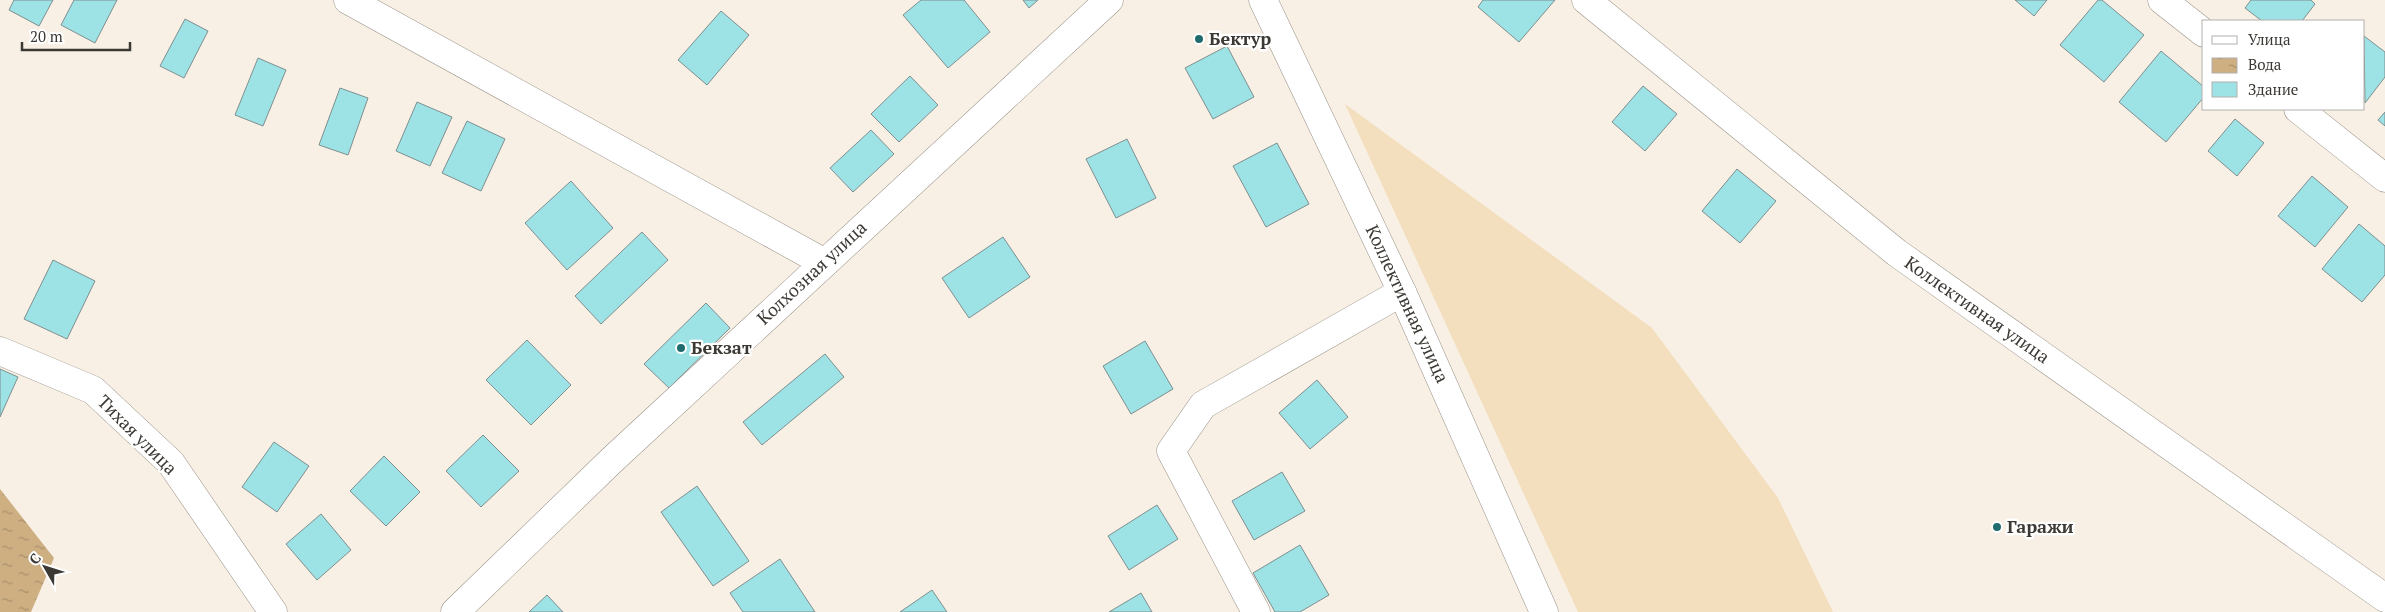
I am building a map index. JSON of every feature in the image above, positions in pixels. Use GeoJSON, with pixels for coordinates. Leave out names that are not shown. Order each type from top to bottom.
{"type":"FeatureCollection","features":[{"type":"Feature","properties":{"kind":"street"},"geometry":{"type":"LineString","coordinates":[[348,0],[823,262]]}},
{"type":"Feature","properties":{"kind":"street","name":"Колхозная улица"},"geometry":{"type":"LineString","coordinates":[[455,612],[612,460],[823,262],[1109,0]]}},
{"type":"Feature","properties":{"kind":"street","name":"Коллективная улица"},"geometry":{"type":"LineString","coordinates":[[1262,0],[1402,292],[1544,612]]}},
{"type":"Feature","properties":{"kind":"street","name":"Коллективная улица"},"geometry":{"type":"LineString","coordinates":[[1586,0],[1897,252],[2385,598]]}},
{"type":"Feature","properties":{"kind":"street"},"geometry":{"type":"LineString","coordinates":[[2162,0],[2202,31]]}},
{"type":"Feature","properties":{"kind":"street"},"geometry":{"type":"LineString","coordinates":[[2299,110],[2385,178]]}},
{"type":"Feature","properties":{"kind":"street"},"geometry":{"type":"LineString","coordinates":[[1256,612],[1171,451],[1204,404],[1402,292]]}},
{"type":"Feature","properties":{"kind":"street","name":"Тихая улица"},"geometry":{"type":"LineString","coordinates":[[0,351],[93,390],[171,464],[273,612]]}},
{"type":"Feature","properties":{"kind":"shaded area"},"geometry":{"type":"Polygon","coordinates":[[[1345,104],[1652,328],[1778,498],[1833,612],[1578,612],[1345,104]]]}},
{"type":"Feature","properties":{"kind":"water"},"geometry":{"type":"Polygon","coordinates":[[[0,489],[54,558],[31,612],[0,612],[0,489]]]}},
{"type":"Feature","properties":{"kind":"building"},"geometry":{"type":"Polygon","coordinates":[[[14,0],[53,0],[39,26],[9,10],[14,0]]]}},
{"type":"Feature","properties":{"kind":"building"},"geometry":{"type":"Polygon","coordinates":[[[74,0],[117,0],[95,43],[61,25],[74,0]]]}},
{"type":"Feature","properties":{"kind":"building"},"geometry":{"type":"Polygon","coordinates":[[[921,0],[964,0],[990,32],[948,68],[903,15],[921,0]]]}},
{"type":"Feature","properties":{"kind":"building"},"geometry":{"type":"Polygon","coordinates":[[[1023,0],[1038,0],[1029,8],[1023,0]]]}},
{"type":"Feature","properties":{"kind":"building"},"geometry":{"type":"Polygon","coordinates":[[[1483,0],[1555,0],[1519,42],[1478,7],[1483,0]]]}},
{"type":"Feature","properties":{"kind":"building"},"geometry":{"type":"Polygon","coordinates":[[[2015,0],[2047,0],[2034,16],[2015,0]]]}},
{"type":"Feature","properties":{"kind":"building"},"geometry":{"type":"Polygon","coordinates":[[[2098,0],[2102,0],[2144,35],[2104,82],[2060,45],[2098,0]]]}},
{"type":"Feature","properties":{"kind":"building"},"geometry":{"type":"Polygon","coordinates":[[[2251,0],[2311,0],[2315,4],[2303,20],[2261,20],[2245,8],[2251,0]]]}},
{"type":"Feature","properties":{"kind":"building"},"geometry":{"type":"Polygon","coordinates":[[[721,11],[749,35],[707,85],[678,60],[721,11]]]}},
{"type":"Feature","properties":{"kind":"building"},"geometry":{"type":"Polygon","coordinates":[[[185,19],[208,31],[184,78],[160,66],[185,19]]]}},
{"type":"Feature","properties":{"kind":"building"},"geometry":{"type":"Polygon","coordinates":[[[2365,37],[2385,52],[2385,77],[2365,103],[2365,37]]]}},
{"type":"Feature","properties":{"kind":"building"},"geometry":{"type":"Polygon","coordinates":[[[1227,46],[1254,97],[1213,119],[1185,68],[1227,46]]]}},
{"type":"Feature","properties":{"kind":"building"},"geometry":{"type":"Polygon","coordinates":[[[2161,51],[2202,85],[2202,99],[2166,142],[2119,102],[2161,51]]]}},
{"type":"Feature","properties":{"kind":"building"},"geometry":{"type":"Polygon","coordinates":[[[258,58],[286,70],[263,126],[235,115],[258,58]]]}},
{"type":"Feature","properties":{"kind":"building"},"geometry":{"type":"Polygon","coordinates":[[[910,76],[938,105],[899,142],[871,114],[910,76]]]}},
{"type":"Feature","properties":{"kind":"building"},"geometry":{"type":"Polygon","coordinates":[[[1643,86],[1677,114],[1645,151],[1612,122],[1643,86]]]}},
{"type":"Feature","properties":{"kind":"building"},"geometry":{"type":"Polygon","coordinates":[[[340,88],[368,98],[348,155],[319,145],[340,88]]]}},
{"type":"Feature","properties":{"kind":"building"},"geometry":{"type":"Polygon","coordinates":[[[417,102],[452,117],[430,166],[396,151],[417,102]]]}},
{"type":"Feature","properties":{"kind":"building"},"geometry":{"type":"Polygon","coordinates":[[[2385,112],[2385,126],[2378,120],[2385,112]]]}},
{"type":"Feature","properties":{"kind":"building"},"geometry":{"type":"Polygon","coordinates":[[[2235,119],[2264,143],[2237,176],[2208,151],[2235,119]]]}},
{"type":"Feature","properties":{"kind":"building"},"geometry":{"type":"Polygon","coordinates":[[[467,121],[505,139],[481,191],[442,173],[467,121]]]}},
{"type":"Feature","properties":{"kind":"building"},"geometry":{"type":"Polygon","coordinates":[[[871,130],[894,154],[853,192],[830,168],[871,130]]]}},
{"type":"Feature","properties":{"kind":"building"},"geometry":{"type":"Polygon","coordinates":[[[1127,139],[1156,198],[1116,218],[1086,159],[1127,139]]]}},
{"type":"Feature","properties":{"kind":"building"},"geometry":{"type":"Polygon","coordinates":[[[1277,143],[1309,204],[1266,227],[1233,166],[1277,143]]]}},
{"type":"Feature","properties":{"kind":"building"},"geometry":{"type":"Polygon","coordinates":[[[1737,169],[1776,201],[1740,243],[1702,211],[1737,169]]]}},
{"type":"Feature","properties":{"kind":"building"},"geometry":{"type":"Polygon","coordinates":[[[2312,176],[2348,207],[2315,247],[2278,216],[2312,176]]]}},
{"type":"Feature","properties":{"kind":"building"},"geometry":{"type":"Polygon","coordinates":[[[571,181],[613,228],[567,270],[525,223],[571,181]]]}},
{"type":"Feature","properties":{"kind":"building"},"geometry":{"type":"Polygon","coordinates":[[[2359,224],[2385,246],[2385,275],[2362,302],[2322,269],[2359,224]]]}},
{"type":"Feature","properties":{"kind":"building"},"geometry":{"type":"Polygon","coordinates":[[[642,232],[668,260],[601,324],[575,296],[642,232]]]}},
{"type":"Feature","properties":{"kind":"building"},"geometry":{"type":"Polygon","coordinates":[[[1003,237],[1030,277],[969,318],[942,278],[1003,237]]]}},
{"type":"Feature","properties":{"kind":"building"},"geometry":{"type":"Polygon","coordinates":[[[53,260],[95,281],[67,339],[24,319],[53,260]]]}},
{"type":"Feature","properties":{"kind":"building"},"geometry":{"type":"Polygon","coordinates":[[[706,303],[730,328],[669,388],[644,364],[706,303]]]}},
{"type":"Feature","properties":{"kind":"building"},"geometry":{"type":"Polygon","coordinates":[[[527,340],[571,385],[531,425],[486,380],[527,340]]]}},
{"type":"Feature","properties":{"kind":"building"},"geometry":{"type":"Polygon","coordinates":[[[1145,341],[1173,389],[1131,414],[1103,366],[1145,341]]]}},
{"type":"Feature","properties":{"kind":"building"},"geometry":{"type":"Polygon","coordinates":[[[825,354],[844,377],[762,445],[743,422],[825,354]]]}},
{"type":"Feature","properties":{"kind":"building"},"geometry":{"type":"Polygon","coordinates":[[[0,369],[18,377],[0,417],[0,369]]]}},
{"type":"Feature","properties":{"kind":"building"},"geometry":{"type":"Polygon","coordinates":[[[1317,380],[1348,417],[1310,449],[1279,413],[1317,380]]]}},
{"type":"Feature","properties":{"kind":"building"},"geometry":{"type":"Polygon","coordinates":[[[483,435],[519,471],[481,507],[446,471],[483,435]]]}},
{"type":"Feature","properties":{"kind":"building"},"geometry":{"type":"Polygon","coordinates":[[[274,442],[309,466],[277,512],[242,487],[274,442]]]}},
{"type":"Feature","properties":{"kind":"building"},"geometry":{"type":"Polygon","coordinates":[[[384,456],[420,492],[386,526],[350,491],[384,456]]]}},
{"type":"Feature","properties":{"kind":"building"},"geometry":{"type":"Polygon","coordinates":[[[1282,472],[1305,511],[1254,540],[1232,501],[1282,472]]]}},
{"type":"Feature","properties":{"kind":"building"},"geometry":{"type":"Polygon","coordinates":[[[697,486],[749,561],[713,586],[661,512],[697,486]]]}},
{"type":"Feature","properties":{"kind":"building"},"geometry":{"type":"Polygon","coordinates":[[[1157,505],[1178,539],[1129,570],[1108,536],[1157,505]]]}},
{"type":"Feature","properties":{"kind":"building"},"geometry":{"type":"Polygon","coordinates":[[[321,514],[351,550],[317,580],[286,544],[321,514]]]}},
{"type":"Feature","properties":{"kind":"building"},"geometry":{"type":"Polygon","coordinates":[[[1300,545],[1329,595],[1300,612],[1275,612],[1253,573],[1300,545]]]}},
{"type":"Feature","properties":{"kind":"building"},"geometry":{"type":"Polygon","coordinates":[[[780,559],[815,612],[743,612],[730,593],[780,559]]]}},
{"type":"Feature","properties":{"kind":"building"},"geometry":{"type":"Polygon","coordinates":[[[932,590],[947,612],[900,612],[932,590]]]}},
{"type":"Feature","properties":{"kind":"building"},"geometry":{"type":"Polygon","coordinates":[[[1141,593],[1152,612],[1109,612],[1141,593]]]}},
{"type":"Feature","properties":{"kind":"building"},"geometry":{"type":"Polygon","coordinates":[[[547,595],[563,612],[529,612],[547,595]]]}},
{"type":"Feature","properties":{"kind":"place","name":"Бектур"},"geometry":{"type":"Point","coordinates":[1199,39]}},
{"type":"Feature","properties":{"kind":"place","name":"Бекзат"},"geometry":{"type":"Point","coordinates":[681,348]}},
{"type":"Feature","properties":{"kind":"place","name":"Гаражи"},"geometry":{"type":"Point","coordinates":[1997,527]}}]}
